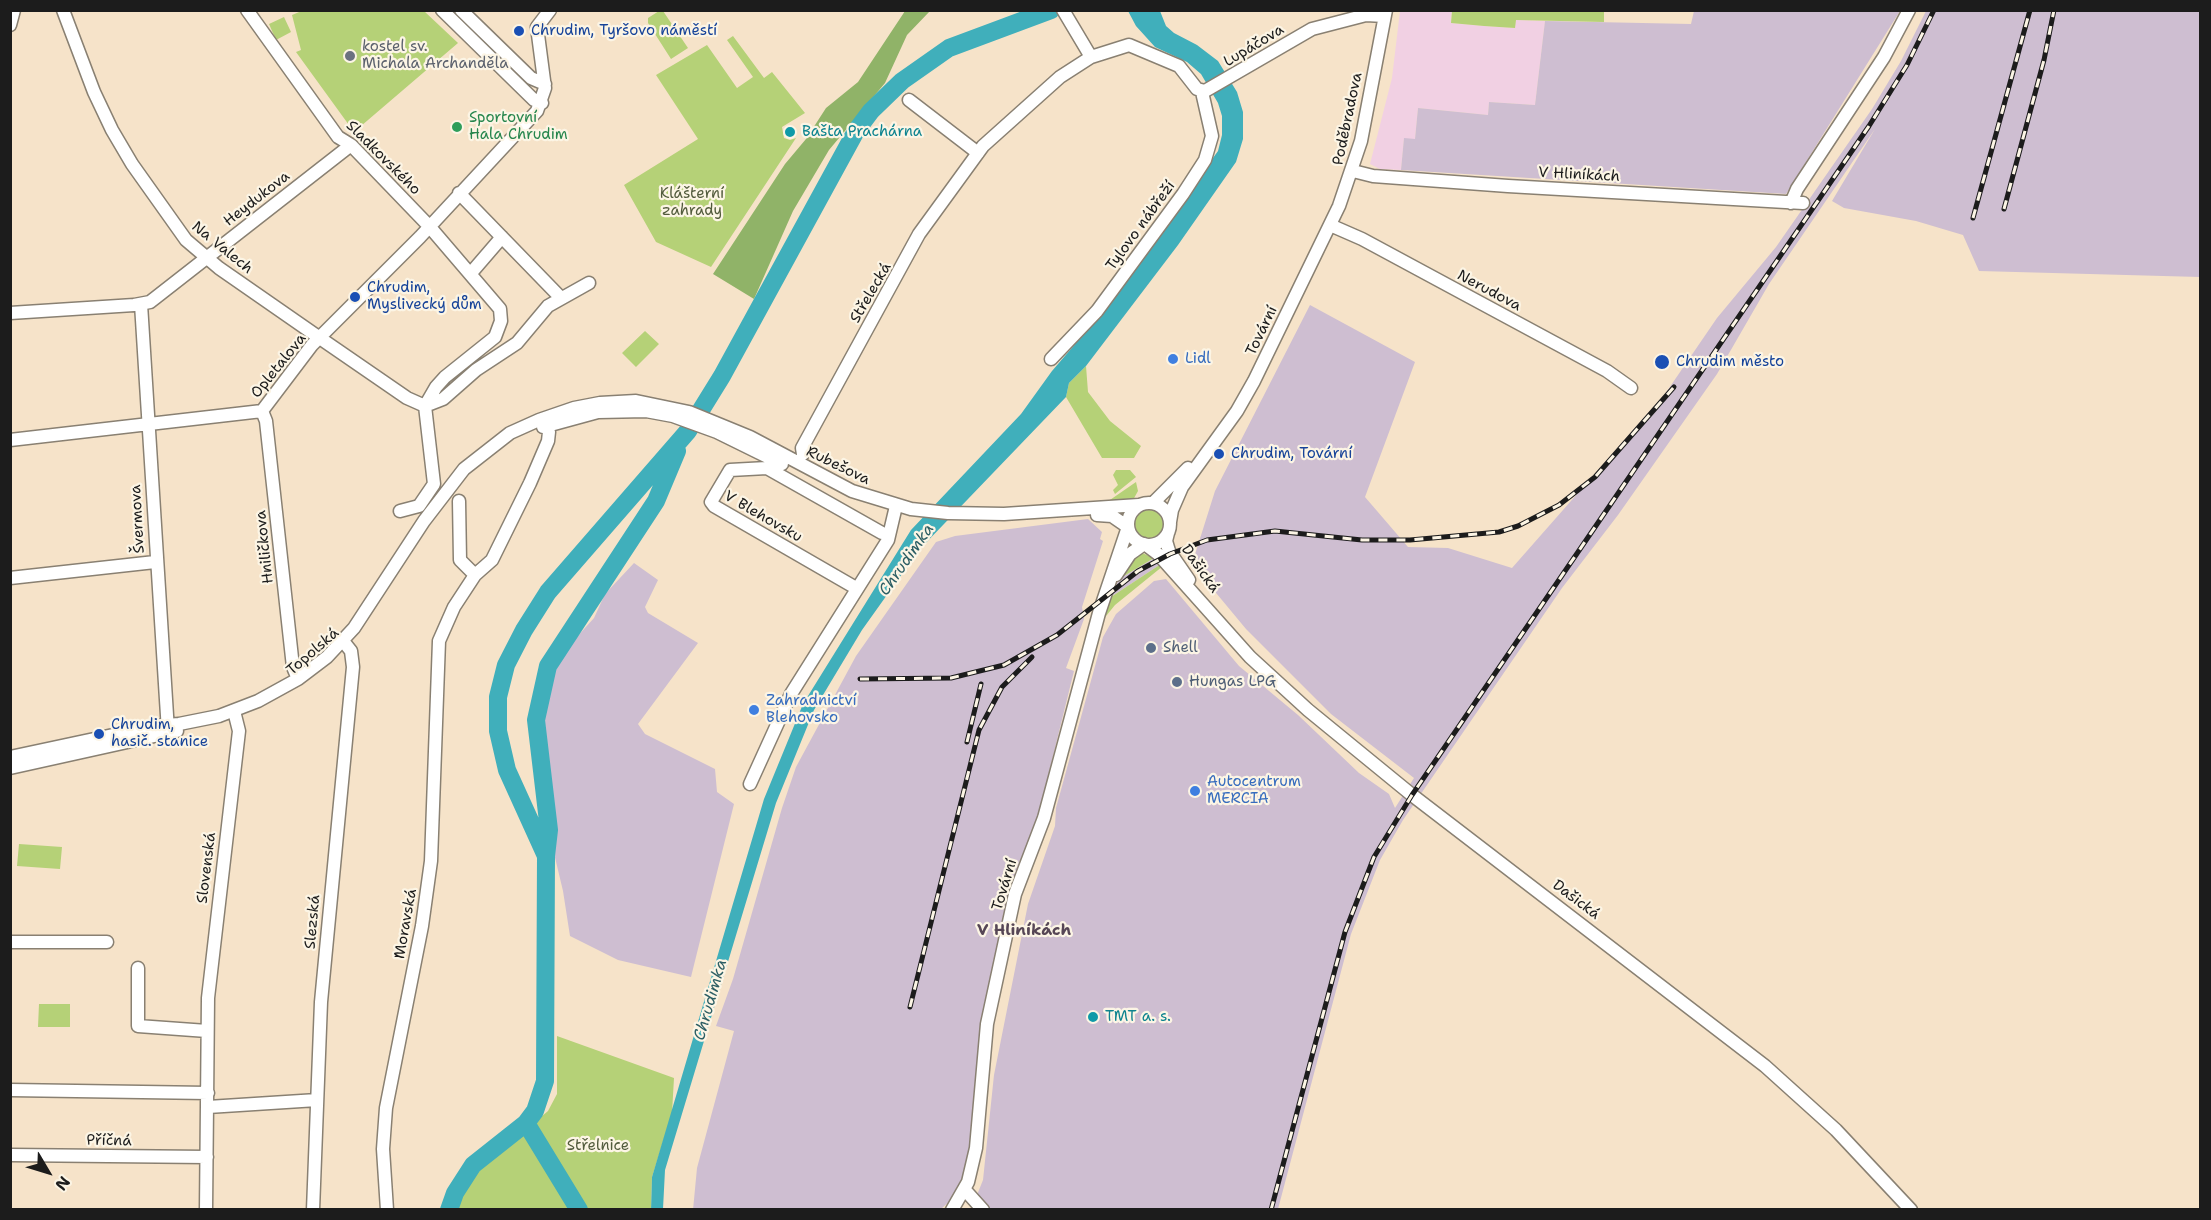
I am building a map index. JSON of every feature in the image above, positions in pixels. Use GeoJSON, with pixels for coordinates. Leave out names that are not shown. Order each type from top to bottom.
{"type":"FeatureCollection","features":[{"type":"Feature","properties":{"kind":"street"},"geometry":{"type":"LineString","coordinates":[[10,25],[14,10]]}},
{"type":"Feature","properties":{"kind":"street","name":"Na Valech"},"geometry":{"type":"LineString","coordinates":[[63,10],[94,92],[119,143],[179,232],[206,258],[407,398],[425,406]]}},
{"type":"Feature","properties":{"kind":"street","name":"Sladkovského"},"geometry":{"type":"LineString","coordinates":[[247,10],[338,137],[351,145],[397,192],[494,299],[500,309],[501,321],[495,337],[446,377],[425,406]]}},
{"type":"Feature","properties":{"kind":"street"},"geometry":{"type":"LineString","coordinates":[[442,10],[534,100],[542,103],[544,84],[536,33],[540,21],[550,10]]}},
{"type":"Feature","properties":{"kind":"street"},"geometry":{"type":"LineString","coordinates":[[462,10],[531,78],[544,84]]}},
{"type":"Feature","properties":{"kind":"street","name":"V Hliníkách"},"geometry":{"type":"LineString","coordinates":[[1353,171],[1373,176],[1487,185],[1797,203],[1879,66],[1909,10]]}},
{"type":"Feature","properties":{"kind":"street","name":"Lupáčova"},"geometry":{"type":"LineString","coordinates":[[1205,91],[1317,27],[1384,12]]}},
{"type":"Feature","properties":{"kind":"street","name":"Poděbradova"},"geometry":{"type":"LineString","coordinates":[[1330,225],[1353,171],[1366,120],[1384,12]]}},
{"type":"Feature","properties":{"kind":"street"},"geometry":{"type":"LineString","coordinates":[[1067,16],[1091,57]]}},
{"type":"Feature","properties":{"kind":"street","name":"Střelecká"},"geometry":{"type":"LineString","coordinates":[[803,454],[802,448],[919,234],[978,153],[1053,82],[1091,57],[1125,45],[1136,47]]}},
{"type":"Feature","properties":{"kind":"street","name":"Tylovo nábřeží"},"geometry":{"type":"LineString","coordinates":[[1051,359],[1097,311],[1183,194],[1204,160],[1212,136],[1205,91],[1182,68],[1136,47]]}},
{"type":"Feature","properties":{"kind":"street"},"geometry":{"type":"LineString","coordinates":[[909,100],[978,153]]}},
{"type":"Feature","properties":{"kind":"street","name":"Opletalova"},"geometry":{"type":"LineString","coordinates":[[10,440],[262,411],[320,338],[531,120],[542,103]]}},
{"type":"Feature","properties":{"kind":"street","name":"Heydukova"},"geometry":{"type":"LineString","coordinates":[[10,313],[150,302],[351,145]]}},
{"type":"Feature","properties":{"kind":"street"},"geometry":{"type":"LineString","coordinates":[[459,193],[561,298]]}},
{"type":"Feature","properties":{"kind":"street","name":"Nerudova"},"geometry":{"type":"LineString","coordinates":[[1330,225],[1362,239],[1607,371],[1631,388]]}},
{"type":"Feature","properties":{"kind":"street","name":"Tovární"},"geometry":{"type":"LineString","coordinates":[[1169,527],[1178,495],[1254,381],[1330,225]]}},
{"type":"Feature","properties":{"kind":"street"},"geometry":{"type":"LineString","coordinates":[[471,273],[502,237]]}},
{"type":"Feature","properties":{"kind":"street"},"geometry":{"type":"LineString","coordinates":[[400,511],[419,506],[434,484],[425,406],[443,399],[476,370],[518,343],[539,315],[561,298],[589,282]]}},
{"type":"Feature","properties":{"kind":"street","name":"Švermova"},"geometry":{"type":"LineString","coordinates":[[141,304],[155,562],[168,729]]}},
{"type":"Feature","properties":{"kind":"street","name":"Rubešova"},"geometry":{"type":"LineString","coordinates":[[546,421],[623,409],[675,412],[719,428],[854,500],[922,515],[1007,521],[1103,514],[1115,517],[1128,527]]}},
{"type":"Feature","properties":{"kind":"street","name":"Hniličkova"},"geometry":{"type":"LineString","coordinates":[[262,411],[266,421],[293,667],[298,679]]}},
{"type":"Feature","properties":{"kind":"street"},"geometry":{"type":"LineString","coordinates":[[459,501],[460,560],[475,575],[492,560],[530,483],[548,441],[546,421]]}},
{"type":"Feature","properties":{"kind":"street","name":"Topolská"},"geometry":{"type":"LineString","coordinates":[[10,768],[235,713],[296,688],[322,668],[373,613],[439,513],[469,475],[504,447],[546,421]]}},
{"type":"Feature","properties":{"kind":"street","name":"Tovární"},"geometry":{"type":"LineString","coordinates":[[1153,503],[1212,444]]}},
{"type":"Feature","properties":{"kind":"street","name":"V Blehovsku"},"geometry":{"type":"LineString","coordinates":[[856,588],[714,506],[711,501],[730,470],[767,468],[882,533]]}},
{"type":"Feature","properties":{"kind":"street"},"geometry":{"type":"LineString","coordinates":[[1153,503],[1164,509],[1169,527],[1157,543],[1145,545],[1134,539],[1128,527],[1130,514],[1139,505],[1153,503]]}},
{"type":"Feature","properties":{"kind":"street","name":"Rubešova"},"geometry":{"type":"LineString","coordinates":[[961,517],[1139,505]]}},
{"type":"Feature","properties":{"kind":"street"},"geometry":{"type":"LineString","coordinates":[[750,784],[783,709],[856,588],[888,540],[895,510]]}},
{"type":"Feature","properties":{"kind":"street","name":"Tovární"},"geometry":{"type":"LineString","coordinates":[[965,1190],[977,1141],[987,1024],[1015,894],[1044,818],[1104,596],[1128,527]]}},
{"type":"Feature","properties":{"kind":"street","name":"Dašická"},"geometry":{"type":"LineString","coordinates":[[1169,527],[1166,541],[1169,551],[1217,620]]}},
{"type":"Feature","properties":{"kind":"street","name":"Tovární"},"geometry":{"type":"LineString","coordinates":[[1104,596],[1130,554],[1145,545]]}},
{"type":"Feature","properties":{"kind":"street","name":"Dašická"},"geometry":{"type":"LineString","coordinates":[[1145,545],[1158,554],[1255,662],[1334,732],[1412,795],[1713,1025],[1797,1094],[1851,1145],[1911,1209]]}},
{"type":"Feature","properties":{"kind":"street"},"geometry":{"type":"LineString","coordinates":[[10,578],[155,562]]}},
{"type":"Feature","properties":{"kind":"street","name":"Moravská"},"geometry":{"type":"LineString","coordinates":[[387,1209],[383,1149],[386,1108],[426,905],[432,852],[439,640],[449,614],[475,575]]}},
{"type":"Feature","properties":{"kind":"street","name":"Topolská"},"geometry":{"type":"LineString","coordinates":[[235,713],[298,679],[345,643]]}},
{"type":"Feature","properties":{"kind":"street","name":"Slezská"},"geometry":{"type":"LineString","coordinates":[[313,1209],[322,993],[353,667],[352,653],[345,643]]}},
{"type":"Feature","properties":{"kind":"street","name":"Slovenská"},"geometry":{"type":"LineString","coordinates":[[206,1209],[209,986],[239,731],[235,713]]}},
{"type":"Feature","properties":{"kind":"street","name":"Topolská"},"geometry":{"type":"LineString","coordinates":[[10,757],[168,729]]}},
{"type":"Feature","properties":{"kind":"street"},"geometry":{"type":"LineString","coordinates":[[10,942],[107,942]]}},
{"type":"Feature","properties":{"kind":"street"},"geometry":{"type":"LineString","coordinates":[[138,968],[138,1026],[207,1031]]}},
{"type":"Feature","properties":{"kind":"street"},"geometry":{"type":"LineString","coordinates":[[10,1090],[208,1092]]}},
{"type":"Feature","properties":{"kind":"street"},"geometry":{"type":"LineString","coordinates":[[208,1107],[317,1100]]}},
{"type":"Feature","properties":{"kind":"street","name":"Příčná"},"geometry":{"type":"LineString","coordinates":[[10,1155],[207,1157]]}},
{"type":"Feature","properties":{"kind":"street"},"geometry":{"type":"LineString","coordinates":[[952,1209],[965,1190],[983,1209]]}},
{"type":"Feature","properties":{"kind":"shaded area"},"geometry":{"type":"Polygon","coordinates":[[[1400,11],[1452,11],[1451,23],[1484,26],[1515,28],[1516,20],[1545,21],[1535,105],[1489,102],[1488,115],[1418,108],[1415,139],[1404,139],[1401,170],[1380,169],[1370,164],[1392,78],[1400,11]]]}},
{"type":"Feature","properties":{"kind":"shaded area"},"geometry":{"type":"Polygon","coordinates":[[[1694,11],[1900,11],[1786,194],[1401,170],[1404,138],[1415,139],[1418,108],[1488,115],[1489,102],[1535,105],[1545,21],[1691,24],[1694,11]]]}},
{"type":"Feature","properties":{"kind":"shaded area"},"geometry":{"type":"Polygon","coordinates":[[[1926,11],[2200,11],[2200,277],[1979,271],[1963,235],[1916,221],[1844,208],[1832,201],[1875,129],[1769,284],[1717,374],[1618,515],[1562,588],[1403,820],[1380,860],[1351,934],[1278,1209],[971,1210],[983,1180],[994,1075],[1028,904],[1055,826],[1056,808],[1103,637],[1116,614],[1154,581],[1166,579],[1239,666],[1298,715],[1359,773],[1389,794],[1395,808],[1414,778],[1331,714],[1246,629],[1192,564],[1215,491],[1310,305],[1415,362],[1365,497],[1408,547],[1448,548],[1512,568],[1665,394],[1717,318],[1776,247],[1872,109],[1901,61],[1926,11]]]}},
{"type":"Feature","properties":{"kind":"shaded area"},"geometry":{"type":"Polygon","coordinates":[[[1088,519],[1102,532],[1100,539],[1103,541],[1082,607],[1084,619],[1066,668],[1074,671],[1034,833],[1017,875],[973,1142],[964,1175],[954,1197],[941,1209],[693,1210],[697,1168],[734,1031],[716,1026],[733,979],[796,767],[856,656],[936,542],[955,536],[1088,519]]]}},
{"type":"Feature","properties":{"kind":"shaded area"},"geometry":{"type":"Polygon","coordinates":[[[1154,558],[1161,564],[1111,597],[1119,579],[1154,558]]]}},
{"type":"Feature","properties":{"kind":"shaded area"},"geometry":{"type":"Polygon","coordinates":[[[634,563],[658,580],[645,607],[648,613],[698,643],[638,724],[645,734],[715,769],[717,792],[734,804],[691,977],[618,960],[570,936],[563,891],[542,803],[540,743],[543,711],[558,663],[566,649],[594,618],[605,594],[634,563]]]}},
{"type":"Feature","properties":{"kind":"green space"},"geometry":{"type":"Polygon","coordinates":[[[304,10],[424,11],[458,43],[354,132],[296,52],[301,50],[292,15],[304,10]]]}},
{"type":"Feature","properties":{"kind":"green space"},"geometry":{"type":"Polygon","coordinates":[[[663,11],[688,48],[671,59],[648,23],[648,18],[663,11]]]}},
{"type":"Feature","properties":{"kind":"green space"},"geometry":{"type":"Polygon","coordinates":[[[905,11],[930,11],[907,35],[885,83],[829,150],[793,211],[754,299],[713,274],[785,164],[806,139],[826,108],[858,82],[905,11]]]}},
{"type":"Feature","properties":{"kind":"green space"},"geometry":{"type":"Polygon","coordinates":[[[1452,11],[1604,11],[1604,22],[1516,20],[1515,28],[1484,26],[1451,23],[1452,11]]]}},
{"type":"Feature","properties":{"kind":"green space"},"geometry":{"type":"Polygon","coordinates":[[[284,17],[291,32],[276,40],[269,24],[284,17]]]}},
{"type":"Feature","properties":{"kind":"green space","name":"Klášterní zahrady"},"geometry":{"type":"Polygon","coordinates":[[[733,36],[764,78],[772,72],[805,113],[782,127],[784,138],[790,140],[796,138],[711,267],[656,242],[624,185],[698,139],[656,75],[707,45],[737,88],[753,77],[727,40],[733,36]]]}},
{"type":"Feature","properties":{"kind":"green space"},"geometry":{"type":"Polygon","coordinates":[[[645,331],[659,344],[636,367],[622,353],[645,331]]]}},
{"type":"Feature","properties":{"kind":"green space"},"geometry":{"type":"Polygon","coordinates":[[[1086,366],[1088,392],[1110,421],[1141,446],[1134,458],[1102,458],[1066,397],[1069,383],[1086,366]]]}},
{"type":"Feature","properties":{"kind":"green space"},"geometry":{"type":"Polygon","coordinates":[[[1116,470],[1130,470],[1136,477],[1115,494],[1113,490],[1118,485],[1113,475],[1116,470]]]}},
{"type":"Feature","properties":{"kind":"green space"},"geometry":{"type":"Polygon","coordinates":[[[1136,482],[1138,491],[1133,500],[1107,502],[1136,482]]]}},
{"type":"Feature","properties":{"kind":"green space"},"geometry":{"type":"Polygon","coordinates":[[[1149,510],[1159,514],[1163,524],[1159,534],[1149,538],[1139,534],[1135,524],[1139,514],[1149,510]]]}},
{"type":"Feature","properties":{"kind":"green space"},"geometry":{"type":"Polygon","coordinates":[[[1142,553],[1154,558],[1119,579],[1130,561],[1142,553]]]}},
{"type":"Feature","properties":{"kind":"green space"},"geometry":{"type":"Polygon","coordinates":[[[1161,564],[1163,566],[1115,605],[1102,621],[1111,597],[1161,564]]]}},
{"type":"Feature","properties":{"kind":"green space"},"geometry":{"type":"Polygon","coordinates":[[[19,844],[62,847],[60,869],[17,866],[19,844]]]}},
{"type":"Feature","properties":{"kind":"green space"},"geometry":{"type":"Polygon","coordinates":[[[39,1004],[70,1004],[70,1027],[38,1027],[39,1004]]]}},
{"type":"Feature","properties":{"kind":"green space","name":"Střelnice"},"geometry":{"type":"Polygon","coordinates":[[[557,1036],[674,1078],[672,1113],[652,1177],[651,1209],[449,1210],[463,1183],[548,1111],[557,1094],[557,1036]]]}},
{"type":"Feature","properties":{"kind":"water","name":"Chrudimka"},"geometry":{"type":"Polygon","coordinates":[[[1128,11],[1160,11],[1166,26],[1174,33],[1197,45],[1218,61],[1237,92],[1243,112],[1243,139],[1236,162],[1178,245],[1086,366],[1069,383],[1066,397],[919,550],[862,630],[814,710],[776,803],[665,1170],[663,1209],[651,1210],[652,1177],[764,799],[803,704],[911,530],[1021,414],[1052,371],[1101,314],[1218,151],[1222,135],[1222,116],[1218,103],[1201,74],[1187,62],[1155,47],[1136,26],[1128,11]]]}},
{"type":"Feature","properties":{"kind":"waterway"},"geometry":{"type":"LineString","coordinates":[[449,1210],[455,1193],[473,1165],[526,1123],[535,1111],[545,1081],[546,856],[507,770],[498,731],[498,697],[506,665],[524,630],[548,592],[688,431],[722,376],[856,131],[871,111],[902,81],[949,48],[1051,10]]}},
{"type":"Feature","properties":{"kind":"waterway"},"geometry":{"type":"LineString","coordinates":[[546,856],[549,830],[536,720],[548,666],[656,501],[677,451]]}},
{"type":"Feature","properties":{"kind":"waterway"},"geometry":{"type":"LineString","coordinates":[[526,1123],[579,1210]]}},
{"type":"Feature","properties":{"kind":"railway"},"geometry":{"type":"LineString","coordinates":[[1271,1210],[1345,932],[1374,857],[1412,795],[1869,126],[1907,65],[1934,10]]}},
{"type":"Feature","properties":{"kind":"railway"},"geometry":{"type":"LineString","coordinates":[[1973,218],[2030,10]]}},
{"type":"Feature","properties":{"kind":"railway"},"geometry":{"type":"LineString","coordinates":[[2004,209],[2044,60],[2054,10]]}},
{"type":"Feature","properties":{"kind":"railway"},"geometry":{"type":"LineString","coordinates":[[860,679],[951,678],[1004,665],[1057,635],[1138,571],[1170,554],[1207,540],[1275,531],[1362,540],[1410,540],[1499,532],[1518,526],[1559,505],[1595,477],[1674,387]]}},
{"type":"Feature","properties":{"kind":"railway"},"geometry":{"type":"LineString","coordinates":[[910,1007],[979,730],[1002,687],[1032,657]]}},
{"type":"Feature","properties":{"kind":"railway"},"geometry":{"type":"LineString","coordinates":[[967,742],[981,684]]}},
{"type":"Feature","properties":{"kind":"place","name":"Chrudim, Tyršovo náměstí"},"geometry":{"type":"Point","coordinates":[519,31]}},
{"type":"Feature","properties":{"kind":"place","name":"kostel sv. Michala Archanděla"},"geometry":{"type":"Point","coordinates":[350,56]}},
{"type":"Feature","properties":{"kind":"place","name":"Sportovní Hala Chrudim"},"geometry":{"type":"Point","coordinates":[457,127]}},
{"type":"Feature","properties":{"kind":"place","name":"Bašta Prachárna"},"geometry":{"type":"Point","coordinates":[790,132]}},
{"type":"Feature","properties":{"kind":"place","name":"Chrudim, Myslivecký dům"},"geometry":{"type":"Point","coordinates":[355,297]}},
{"type":"Feature","properties":{"kind":"place","name":"Lidl"},"geometry":{"type":"Point","coordinates":[1173,359]}},
{"type":"Feature","properties":{"kind":"place","name":"Chrudim město"},"geometry":{"type":"Point","coordinates":[1662,362]}},
{"type":"Feature","properties":{"kind":"place","name":"Chrudim, Tovární"},"geometry":{"type":"Point","coordinates":[1219,454]}},
{"type":"Feature","properties":{"kind":"place","name":"Shell"},"geometry":{"type":"Point","coordinates":[1151,648]}},
{"type":"Feature","properties":{"kind":"place","name":"Hungas LPG"},"geometry":{"type":"Point","coordinates":[1177,682]}},
{"type":"Feature","properties":{"kind":"place","name":"Zahradnictví Blehovsko"},"geometry":{"type":"Point","coordinates":[754,710]}},
{"type":"Feature","properties":{"kind":"place","name":"Chrudim, hasič. stanice"},"geometry":{"type":"Point","coordinates":[99,734]}},
{"type":"Feature","properties":{"kind":"place","name":"Autocentrum MERCIA"},"geometry":{"type":"Point","coordinates":[1195,791]}},
{"type":"Feature","properties":{"kind":"place","name":"TMT a. s."},"geometry":{"type":"Point","coordinates":[1093,1017]}},
{"type":"Feature","properties":{"kind":"district","name":"V Hliníkách"},"geometry":{"type":"Point","coordinates":[1024,931]}}]}
